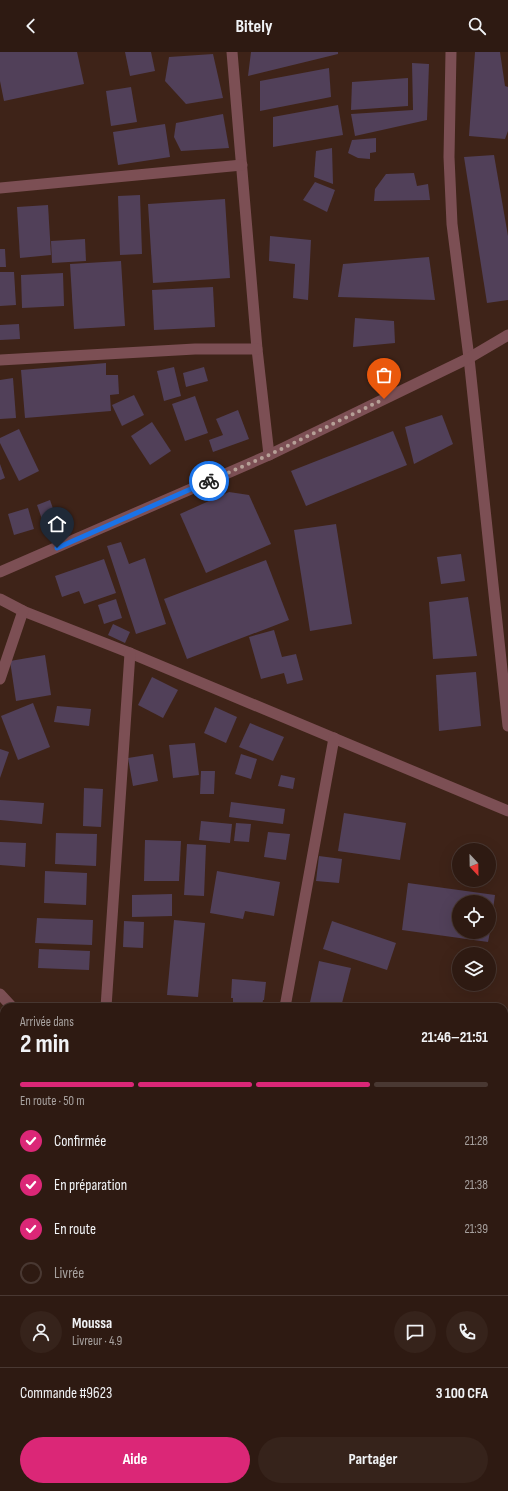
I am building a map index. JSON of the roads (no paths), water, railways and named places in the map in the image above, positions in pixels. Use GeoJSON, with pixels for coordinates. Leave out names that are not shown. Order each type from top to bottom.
{"type":"FeatureCollection","features":[{"type":"Feature","properties":{"kind":"street"},"geometry":{"type":"LineString","coordinates":[[232,52],[257,349],[269,455]]}},
{"type":"Feature","properties":{"kind":"street"},"geometry":{"type":"LineString","coordinates":[[451,52],[449,157],[452,224],[469,358],[508,726]]}},
{"type":"Feature","properties":{"kind":"street"},"geometry":{"type":"LineString","coordinates":[[0,188],[242,165]]}},
{"type":"Feature","properties":{"kind":"street"},"geometry":{"type":"LineString","coordinates":[[0,572],[269,455],[469,358],[508,335]]}},
{"type":"Feature","properties":{"kind":"street"},"geometry":{"type":"LineString","coordinates":[[0,360],[195,349],[257,349]]}},
{"type":"Feature","properties":{"kind":"street"},"geometry":{"type":"LineString","coordinates":[[0,599],[23,611],[130,653],[508,812]]}},
{"type":"Feature","properties":{"kind":"street"},"geometry":{"type":"LineString","coordinates":[[0,679],[23,611]]}},
{"type":"Feature","properties":{"kind":"street"},"geometry":{"type":"LineString","coordinates":[[106,1003],[130,653]]}},
{"type":"Feature","properties":{"kind":"street"},"geometry":{"type":"LineString","coordinates":[[286,1003],[334,738]]}},
{"type":"Feature","properties":{"kind":"street"},"geometry":{"type":"LineString","coordinates":[[0,994],[8,1003]]}}]}
